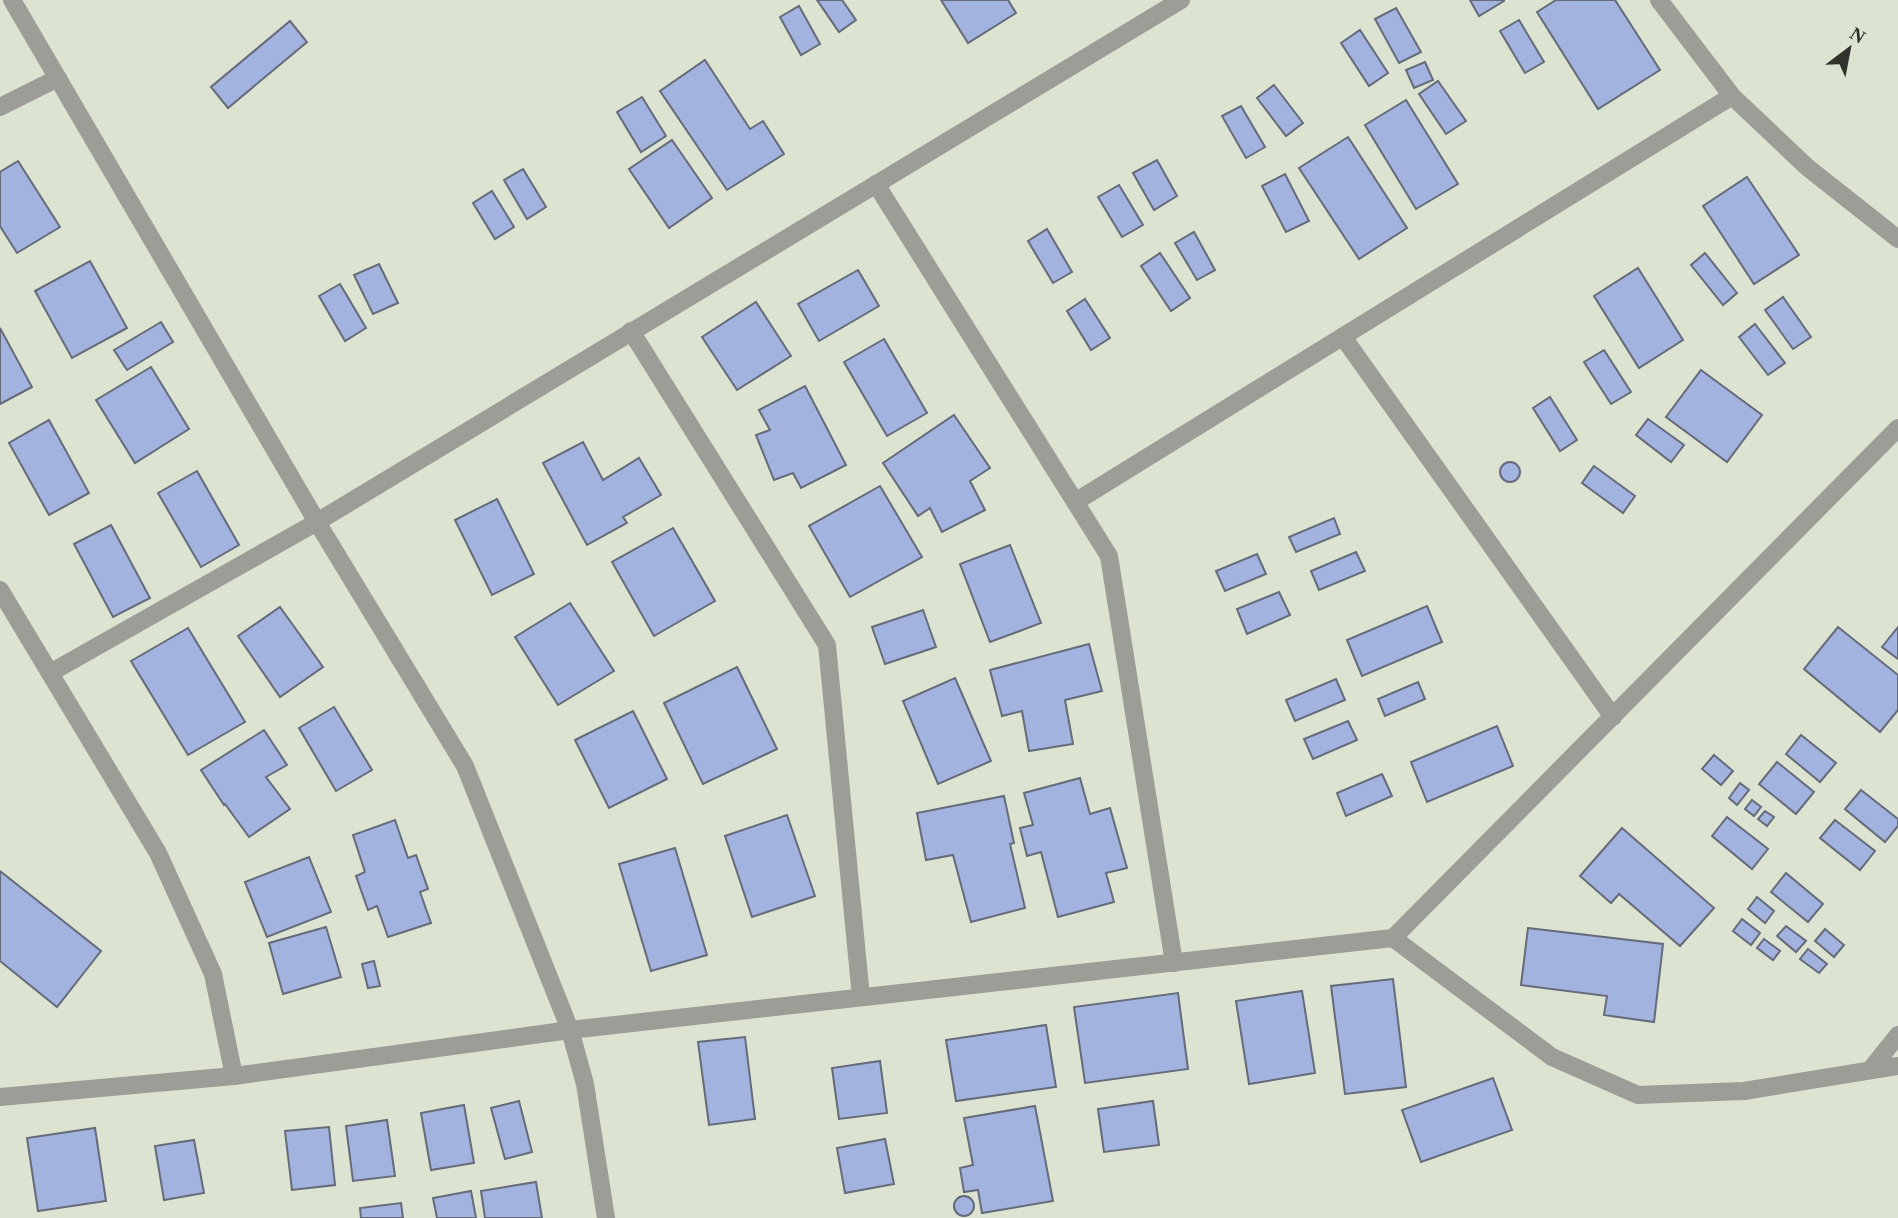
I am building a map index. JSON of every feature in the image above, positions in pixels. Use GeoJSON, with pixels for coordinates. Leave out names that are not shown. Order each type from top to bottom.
{"type":"FeatureCollection","features":[{"type":"Feature","properties":{"kind":"street"},"geometry":{"type":"LineString","coordinates":[[12,0],[317,522],[465,766],[570,1030],[585,1084],[606,1218]]}},
{"type":"Feature","properties":{"kind":"street"},"geometry":{"type":"LineString","coordinates":[[50,673],[317,522],[1181,0]]}},
{"type":"Feature","properties":{"kind":"street"},"geometry":{"type":"LineString","coordinates":[[1659,0],[1732,96],[1807,167],[1898,239]]}},
{"type":"Feature","properties":{"kind":"street"},"geometry":{"type":"LineString","coordinates":[[0,107],[58,78]]}},
{"type":"Feature","properties":{"kind":"street"},"geometry":{"type":"LineString","coordinates":[[1075,502],[1732,96]]}},
{"type":"Feature","properties":{"kind":"street"},"geometry":{"type":"LineString","coordinates":[[876,184],[1109,556],[1174,963]]}},
{"type":"Feature","properties":{"kind":"street"},"geometry":{"type":"LineString","coordinates":[[631,331],[827,645],[862,997]]}},
{"type":"Feature","properties":{"kind":"street"},"geometry":{"type":"LineString","coordinates":[[1343,337],[1613,717]]}},
{"type":"Feature","properties":{"kind":"street"},"geometry":{"type":"LineString","coordinates":[[0,1097],[234,1076],[570,1030],[1393,938],[1898,428]]}},
{"type":"Feature","properties":{"kind":"street"},"geometry":{"type":"LineString","coordinates":[[0,590],[158,853],[214,974],[234,1076]]}},
{"type":"Feature","properties":{"kind":"street"},"geometry":{"type":"LineString","coordinates":[[1393,938],[1552,1057],[1639,1095],[1744,1091],[1898,1066]]}},
{"type":"Feature","properties":{"kind":"street"},"geometry":{"type":"LineString","coordinates":[[1870,1070],[1898,1035]]}},
{"type":"Feature","properties":{"kind":"building"},"geometry":{"type":"Polygon","coordinates":[[[817,0],[842,0],[856,20],[839,32],[817,0]]]}},
{"type":"Feature","properties":{"kind":"building"},"geometry":{"type":"Polygon","coordinates":[[[941,0],[1008,0],[1016,13],[968,43],[941,0]]]}},
{"type":"Feature","properties":{"kind":"building"},"geometry":{"type":"Polygon","coordinates":[[[1470,0],[1504,0],[1504,1],[1479,16],[1470,0]]]}},
{"type":"Feature","properties":{"kind":"building"},"geometry":{"type":"Polygon","coordinates":[[[1556,0],[1615,0],[1660,70],[1598,109],[1537,12],[1556,0]]]}},
{"type":"Feature","properties":{"kind":"building"},"geometry":{"type":"Polygon","coordinates":[[[799,6],[820,44],[801,55],[780,17],[799,6]]]}},
{"type":"Feature","properties":{"kind":"building"},"geometry":{"type":"Polygon","coordinates":[[[1396,8],[1421,52],[1399,63],[1375,19],[1396,8]]]}},
{"type":"Feature","properties":{"kind":"building"},"geometry":{"type":"Polygon","coordinates":[[[1519,20],[1544,62],[1525,73],[1500,31],[1519,20]]]}},
{"type":"Feature","properties":{"kind":"building"},"geometry":{"type":"Polygon","coordinates":[[[290,21],[307,42],[228,108],[211,87],[290,21]]]}},
{"type":"Feature","properties":{"kind":"building"},"geometry":{"type":"Polygon","coordinates":[[[1360,30],[1388,73],[1369,86],[1341,43],[1360,30]]]}},
{"type":"Feature","properties":{"kind":"building"},"geometry":{"type":"Polygon","coordinates":[[[705,60],[750,129],[763,121],[784,154],[727,190],[660,91],[705,60]]]}},
{"type":"Feature","properties":{"kind":"building"},"geometry":{"type":"Polygon","coordinates":[[[1425,62],[1433,80],[1414,88],[1406,70],[1425,62]]]}},
{"type":"Feature","properties":{"kind":"building"},"geometry":{"type":"Polygon","coordinates":[[[1438,81],[1466,121],[1446,134],[1419,94],[1438,81]]]}},
{"type":"Feature","properties":{"kind":"building"},"geometry":{"type":"Polygon","coordinates":[[[1274,85],[1303,123],[1286,136],[1257,98],[1274,85]]]}},
{"type":"Feature","properties":{"kind":"building"},"geometry":{"type":"Polygon","coordinates":[[[642,97],[666,136],[641,152],[617,112],[642,97]]]}},
{"type":"Feature","properties":{"kind":"building"},"geometry":{"type":"Polygon","coordinates":[[[1406,100],[1458,184],[1416,209],[1365,125],[1406,100]]]}},
{"type":"Feature","properties":{"kind":"building"},"geometry":{"type":"Polygon","coordinates":[[[1241,106],[1265,147],[1246,158],[1222,116],[1241,106]]]}},
{"type":"Feature","properties":{"kind":"building"},"geometry":{"type":"Polygon","coordinates":[[[1348,137],[1407,228],[1359,259],[1299,168],[1348,137]]]}},
{"type":"Feature","properties":{"kind":"building"},"geometry":{"type":"Polygon","coordinates":[[[672,140],[712,198],[669,228],[629,169],[672,140]]]}},
{"type":"Feature","properties":{"kind":"building"},"geometry":{"type":"Polygon","coordinates":[[[1157,160],[1177,196],[1154,210],[1133,173],[1157,160]]]}},
{"type":"Feature","properties":{"kind":"building"},"geometry":{"type":"Polygon","coordinates":[[[18,161],[60,227],[17,253],[0,226],[0,172],[18,161]]]}},
{"type":"Feature","properties":{"kind":"building"},"geometry":{"type":"Polygon","coordinates":[[[523,169],[546,207],[527,219],[504,180],[523,169]]]}},
{"type":"Feature","properties":{"kind":"building"},"geometry":{"type":"Polygon","coordinates":[[[1285,174],[1309,221],[1286,232],[1262,186],[1285,174]]]}},
{"type":"Feature","properties":{"kind":"building"},"geometry":{"type":"Polygon","coordinates":[[[1747,177],[1799,255],[1754,284],[1703,206],[1747,177]]]}},
{"type":"Feature","properties":{"kind":"building"},"geometry":{"type":"Polygon","coordinates":[[[1119,185],[1143,225],[1122,237],[1098,197],[1119,185]]]}},
{"type":"Feature","properties":{"kind":"building"},"geometry":{"type":"Polygon","coordinates":[[[492,191],[514,227],[495,239],[473,203],[492,191]]]}},
{"type":"Feature","properties":{"kind":"building"},"geometry":{"type":"Polygon","coordinates":[[[1047,229],[1072,272],[1053,283],[1028,241],[1047,229]]]}},
{"type":"Feature","properties":{"kind":"building"},"geometry":{"type":"Polygon","coordinates":[[[1194,232],[1215,270],[1197,280],[1175,243],[1194,232]]]}},
{"type":"Feature","properties":{"kind":"building"},"geometry":{"type":"Polygon","coordinates":[[[1160,253],[1190,298],[1171,311],[1141,266],[1160,253]]]}},
{"type":"Feature","properties":{"kind":"building"},"geometry":{"type":"Polygon","coordinates":[[[1705,253],[1737,293],[1723,305],[1691,265],[1705,253]]]}},
{"type":"Feature","properties":{"kind":"building"},"geometry":{"type":"Polygon","coordinates":[[[90,261],[127,328],[72,358],[35,291],[90,261]]]}},
{"type":"Feature","properties":{"kind":"building"},"geometry":{"type":"Polygon","coordinates":[[[379,264],[398,303],[373,314],[354,275],[379,264]]]}},
{"type":"Feature","properties":{"kind":"building"},"geometry":{"type":"Polygon","coordinates":[[[1638,268],[1683,340],[1639,368],[1594,296],[1638,268]]]}},
{"type":"Feature","properties":{"kind":"building"},"geometry":{"type":"Polygon","coordinates":[[[858,270],[879,306],[819,341],[798,304],[858,270]]]}},
{"type":"Feature","properties":{"kind":"building"},"geometry":{"type":"Polygon","coordinates":[[[340,284],[366,328],[345,341],[319,296],[340,284]]]}},
{"type":"Feature","properties":{"kind":"building"},"geometry":{"type":"Polygon","coordinates":[[[1783,297],[1811,337],[1793,349],[1765,310],[1783,297]]]}},
{"type":"Feature","properties":{"kind":"building"},"geometry":{"type":"Polygon","coordinates":[[[1085,299],[1110,338],[1091,350],[1067,311],[1085,299]]]}},
{"type":"Feature","properties":{"kind":"building"},"geometry":{"type":"Polygon","coordinates":[[[756,302],[791,356],[737,390],[702,337],[756,302]]]}},
{"type":"Feature","properties":{"kind":"building"},"geometry":{"type":"Polygon","coordinates":[[[161,322],[173,342],[127,370],[114,350],[161,322]]]}},
{"type":"Feature","properties":{"kind":"building"},"geometry":{"type":"Polygon","coordinates":[[[1755,324],[1785,363],[1768,375],[1739,337],[1755,324]]]}},
{"type":"Feature","properties":{"kind":"building"},"geometry":{"type":"Polygon","coordinates":[[[0,328],[32,387],[0,404],[0,328]]]}},
{"type":"Feature","properties":{"kind":"building"},"geometry":{"type":"Polygon","coordinates":[[[884,339],[927,413],[887,436],[844,362],[884,339]]]}},
{"type":"Feature","properties":{"kind":"building"},"geometry":{"type":"Polygon","coordinates":[[[1604,350],[1631,392],[1611,404],[1584,362],[1604,350]]]}},
{"type":"Feature","properties":{"kind":"building"},"geometry":{"type":"Polygon","coordinates":[[[151,367],[189,429],[135,463],[96,400],[151,367]]]}},
{"type":"Feature","properties":{"kind":"building"},"geometry":{"type":"Polygon","coordinates":[[[1701,370],[1762,415],[1727,462],[1666,417],[1701,370]]]}},
{"type":"Feature","properties":{"kind":"building"},"geometry":{"type":"Polygon","coordinates":[[[805,386],[846,465],[801,488],[793,473],[774,480],[756,435],[770,430],[759,410],[805,386]]]}},
{"type":"Feature","properties":{"kind":"building"},"geometry":{"type":"Polygon","coordinates":[[[1550,397],[1577,440],[1560,451],[1533,408],[1550,397]]]}},
{"type":"Feature","properties":{"kind":"building"},"geometry":{"type":"Polygon","coordinates":[[[954,415],[990,468],[970,481],[985,510],[942,532],[930,508],[918,516],[883,463],[954,415]]]}},
{"type":"Feature","properties":{"kind":"building"},"geometry":{"type":"Polygon","coordinates":[[[1648,419],[1684,445],[1671,462],[1636,435],[1648,419]]]}},
{"type":"Feature","properties":{"kind":"building"},"geometry":{"type":"Polygon","coordinates":[[[49,420],[89,493],[49,515],[9,443],[49,420]]]}},
{"type":"Feature","properties":{"kind":"building"},"geometry":{"type":"Polygon","coordinates":[[[583,442],[603,480],[639,458],[661,495],[623,517],[627,523],[587,545],[543,463],[583,442]]]}},
{"type":"Feature","properties":{"kind":"building"},"geometry":{"type":"Polygon","coordinates":[[[1510,462],[1517,465],[1520,472],[1517,479],[1510,482],[1503,479],[1500,472],[1503,465],[1510,462]]]}},
{"type":"Feature","properties":{"kind":"building"},"geometry":{"type":"Polygon","coordinates":[[[1594,466],[1635,496],[1623,513],[1582,483],[1594,466]]]}},
{"type":"Feature","properties":{"kind":"building"},"geometry":{"type":"Polygon","coordinates":[[[197,471],[239,545],[201,567],[158,493],[197,471]]]}},
{"type":"Feature","properties":{"kind":"building"},"geometry":{"type":"Polygon","coordinates":[[[880,486],[922,557],[850,597],[809,526],[880,486]]]}},
{"type":"Feature","properties":{"kind":"building"},"geometry":{"type":"Polygon","coordinates":[[[497,499],[534,574],[492,595],[455,520],[497,499]]]}},
{"type":"Feature","properties":{"kind":"building"},"geometry":{"type":"Polygon","coordinates":[[[1334,518],[1340,534],[1296,552],[1289,537],[1334,518]]]}},
{"type":"Feature","properties":{"kind":"building"},"geometry":{"type":"Polygon","coordinates":[[[111,525],[150,598],[113,617],[74,544],[111,525]]]}},
{"type":"Feature","properties":{"kind":"building"},"geometry":{"type":"Polygon","coordinates":[[[673,528],[715,601],[654,636],[612,562],[673,528]]]}},
{"type":"Feature","properties":{"kind":"building"},"geometry":{"type":"Polygon","coordinates":[[[1010,545],[1041,623],[990,642],[960,564],[1010,545]]]}},
{"type":"Feature","properties":{"kind":"building"},"geometry":{"type":"Polygon","coordinates":[[[1356,552],[1365,571],[1319,590],[1311,571],[1356,552]]]}},
{"type":"Feature","properties":{"kind":"building"},"geometry":{"type":"Polygon","coordinates":[[[1257,554],[1266,574],[1225,591],[1216,571],[1257,554]]]}},
{"type":"Feature","properties":{"kind":"building"},"geometry":{"type":"Polygon","coordinates":[[[1279,592],[1290,615],[1247,634],[1237,609],[1279,592]]]}},
{"type":"Feature","properties":{"kind":"building"},"geometry":{"type":"Polygon","coordinates":[[[570,603],[614,671],[558,705],[515,637],[570,603]]]}},
{"type":"Feature","properties":{"kind":"building"},"geometry":{"type":"Polygon","coordinates":[[[1427,606],[1442,642],[1362,676],[1347,640],[1427,606]]]}},
{"type":"Feature","properties":{"kind":"building"},"geometry":{"type":"Polygon","coordinates":[[[280,607],[323,667],[280,697],[238,636],[280,607]]]}},
{"type":"Feature","properties":{"kind":"building"},"geometry":{"type":"Polygon","coordinates":[[[923,610],[936,647],[885,664],[872,627],[923,610]]]}},
{"type":"Feature","properties":{"kind":"building"},"geometry":{"type":"Polygon","coordinates":[[[1838,627],[1898,675],[1898,710],[1880,732],[1804,669],[1838,627]]]}},
{"type":"Feature","properties":{"kind":"building"},"geometry":{"type":"Polygon","coordinates":[[[1898,627],[1898,659],[1882,647],[1898,627]]]}},
{"type":"Feature","properties":{"kind":"building"},"geometry":{"type":"Polygon","coordinates":[[[188,628],[245,722],[188,755],[131,661],[188,628]]]}},
{"type":"Feature","properties":{"kind":"building"},"geometry":{"type":"Polygon","coordinates":[[[1089,644],[1102,691],[1065,700],[1073,744],[1029,751],[1022,711],[1002,716],[990,670],[1089,644]]]}},
{"type":"Feature","properties":{"kind":"building"},"geometry":{"type":"Polygon","coordinates":[[[737,667],[777,749],[703,784],[664,703],[737,667]]]}},
{"type":"Feature","properties":{"kind":"building"},"geometry":{"type":"Polygon","coordinates":[[[955,678],[991,761],[938,784],[903,701],[955,678]]]}},
{"type":"Feature","properties":{"kind":"building"},"geometry":{"type":"Polygon","coordinates":[[[1336,679],[1345,700],[1295,721],[1286,700],[1336,679]]]}},
{"type":"Feature","properties":{"kind":"building"},"geometry":{"type":"Polygon","coordinates":[[[1418,682],[1425,699],[1385,716],[1378,699],[1418,682]]]}},
{"type":"Feature","properties":{"kind":"building"},"geometry":{"type":"Polygon","coordinates":[[[334,707],[372,770],[336,791],[299,728],[334,707]]]}},
{"type":"Feature","properties":{"kind":"building"},"geometry":{"type":"Polygon","coordinates":[[[633,711],[667,779],[609,808],[575,740],[633,711]]]}},
{"type":"Feature","properties":{"kind":"building"},"geometry":{"type":"Polygon","coordinates":[[[1348,721],[1357,740],[1313,759],[1304,739],[1348,721]]]}},
{"type":"Feature","properties":{"kind":"building"},"geometry":{"type":"Polygon","coordinates":[[[1497,726],[1513,766],[1427,802],[1411,762],[1497,726]]]}},
{"type":"Feature","properties":{"kind":"building"},"geometry":{"type":"Polygon","coordinates":[[[264,730],[287,765],[266,777],[290,809],[249,837],[201,770],[264,730]]]}},
{"type":"Feature","properties":{"kind":"building"},"geometry":{"type":"Polygon","coordinates":[[[1801,735],[1836,763],[1820,782],[1786,754],[1801,735]]]}},
{"type":"Feature","properties":{"kind":"building"},"geometry":{"type":"Polygon","coordinates":[[[1714,755],[1733,771],[1721,785],[1702,769],[1714,755]]]}},
{"type":"Feature","properties":{"kind":"building"},"geometry":{"type":"Polygon","coordinates":[[[1777,762],[1814,792],[1796,814],[1759,784],[1777,762]]]}},
{"type":"Feature","properties":{"kind":"building"},"geometry":{"type":"Polygon","coordinates":[[[1382,774],[1392,796],[1346,816],[1337,793],[1382,774]]]}},
{"type":"Feature","properties":{"kind":"building"},"geometry":{"type":"Polygon","coordinates":[[[1080,778],[1090,814],[1110,808],[1127,868],[1106,873],[1114,902],[1058,917],[1041,852],[1027,856],[1020,828],[1033,825],[1024,793],[1080,778]]]}},
{"type":"Feature","properties":{"kind":"building"},"geometry":{"type":"Polygon","coordinates":[[[1740,783],[1749,790],[1737,805],[1729,798],[1740,783]]]}},
{"type":"Feature","properties":{"kind":"building"},"geometry":{"type":"Polygon","coordinates":[[[1861,790],[1898,819],[1898,826],[1885,842],[1845,809],[1861,790]]]}},
{"type":"Feature","properties":{"kind":"building"},"geometry":{"type":"Polygon","coordinates":[[[1004,796],[1014,843],[1010,844],[1025,908],[971,922],[953,855],[926,860],[917,813],[1004,796]]]}},
{"type":"Feature","properties":{"kind":"building"},"geometry":{"type":"Polygon","coordinates":[[[1752,800],[1761,807],[1754,816],[1745,809],[1752,800]]]}},
{"type":"Feature","properties":{"kind":"building"},"geometry":{"type":"Polygon","coordinates":[[[1765,811],[1774,817],[1767,826],[1758,819],[1765,811]]]}},
{"type":"Feature","properties":{"kind":"building"},"geometry":{"type":"Polygon","coordinates":[[[787,815],[815,896],[752,917],[725,836],[787,815]]]}},
{"type":"Feature","properties":{"kind":"building"},"geometry":{"type":"Polygon","coordinates":[[[1727,817],[1768,849],[1752,869],[1712,836],[1727,817]]]}},
{"type":"Feature","properties":{"kind":"building"},"geometry":{"type":"Polygon","coordinates":[[[395,820],[408,858],[416,855],[428,889],[420,892],[431,923],[388,937],[377,906],[368,910],[356,876],[365,872],[353,835],[395,820]]]}},
{"type":"Feature","properties":{"kind":"building"},"geometry":{"type":"Polygon","coordinates":[[[1835,820],[1875,851],[1860,870],[1820,838],[1835,820]]]}},
{"type":"Feature","properties":{"kind":"building"},"geometry":{"type":"Polygon","coordinates":[[[1622,828],[1714,908],[1680,946],[1619,894],[1611,903],[1580,876],[1622,828]]]}},
{"type":"Feature","properties":{"kind":"building"},"geometry":{"type":"Polygon","coordinates":[[[675,848],[707,955],[651,971],[619,864],[675,848]]]}},
{"type":"Feature","properties":{"kind":"building"},"geometry":{"type":"Polygon","coordinates":[[[309,857],[331,912],[267,937],[245,882],[309,857]]]}},
{"type":"Feature","properties":{"kind":"building"},"geometry":{"type":"Polygon","coordinates":[[[0,871],[101,951],[57,1007],[0,961],[0,871]]]}},
{"type":"Feature","properties":{"kind":"building"},"geometry":{"type":"Polygon","coordinates":[[[1786,873],[1823,904],[1808,922],[1771,892],[1786,873]]]}},
{"type":"Feature","properties":{"kind":"building"},"geometry":{"type":"Polygon","coordinates":[[[1757,897],[1774,911],[1765,923],[1748,909],[1757,897]]]}},
{"type":"Feature","properties":{"kind":"building"},"geometry":{"type":"Polygon","coordinates":[[[1742,919],[1760,933],[1751,945],[1733,931],[1742,919]]]}},
{"type":"Feature","properties":{"kind":"building"},"geometry":{"type":"Polygon","coordinates":[[[1786,926],[1806,941],[1796,952],[1777,936],[1786,926]]]}},
{"type":"Feature","properties":{"kind":"building"},"geometry":{"type":"Polygon","coordinates":[[[326,927],[341,977],[283,994],[269,943],[326,927]]]}},
{"type":"Feature","properties":{"kind":"building"},"geometry":{"type":"Polygon","coordinates":[[[1528,928],[1663,944],[1654,1022],[1604,1015],[1607,996],[1521,985],[1528,928]]]}},
{"type":"Feature","properties":{"kind":"building"},"geometry":{"type":"Polygon","coordinates":[[[1825,929],[1844,945],[1834,957],[1815,941],[1825,929]]]}},
{"type":"Feature","properties":{"kind":"building"},"geometry":{"type":"Polygon","coordinates":[[[1764,939],[1780,951],[1773,960],[1757,948],[1764,939]]]}},
{"type":"Feature","properties":{"kind":"building"},"geometry":{"type":"Polygon","coordinates":[[[1808,949],[1827,964],[1819,973],[1800,959],[1808,949]]]}},
{"type":"Feature","properties":{"kind":"building"},"geometry":{"type":"Polygon","coordinates":[[[374,961],[380,986],[368,988],[362,964],[374,961]]]}},
{"type":"Feature","properties":{"kind":"building"},"geometry":{"type":"Polygon","coordinates":[[[1393,979],[1406,1087],[1345,1094],[1331,986],[1393,979]]]}},
{"type":"Feature","properties":{"kind":"building"},"geometry":{"type":"Polygon","coordinates":[[[1302,991],[1315,1073],[1249,1084],[1236,1001],[1302,991]]]}},
{"type":"Feature","properties":{"kind":"building"},"geometry":{"type":"Polygon","coordinates":[[[1178,993],[1188,1069],[1085,1083],[1074,1007],[1178,993]]]}},
{"type":"Feature","properties":{"kind":"building"},"geometry":{"type":"Polygon","coordinates":[[[1046,1025],[1056,1087],[956,1101],[946,1040],[1046,1025]]]}},
{"type":"Feature","properties":{"kind":"building"},"geometry":{"type":"Polygon","coordinates":[[[745,1037],[755,1119],[709,1125],[698,1042],[745,1037]]]}},
{"type":"Feature","properties":{"kind":"building"},"geometry":{"type":"Polygon","coordinates":[[[880,1061],[887,1113],[839,1119],[832,1068],[880,1061]]]}},
{"type":"Feature","properties":{"kind":"building"},"geometry":{"type":"Polygon","coordinates":[[[1493,1078],[1512,1130],[1421,1162],[1402,1110],[1493,1078]]]}},
{"type":"Feature","properties":{"kind":"building"},"geometry":{"type":"Polygon","coordinates":[[[519,1101],[532,1152],[505,1159],[491,1108],[519,1101]]]}},
{"type":"Feature","properties":{"kind":"building"},"geometry":{"type":"Polygon","coordinates":[[[1153,1101],[1159,1145],[1104,1152],[1098,1109],[1153,1101]]]}},
{"type":"Feature","properties":{"kind":"building"},"geometry":{"type":"Polygon","coordinates":[[[464,1105],[474,1163],[431,1170],[421,1113],[464,1105]]]}},
{"type":"Feature","properties":{"kind":"building"},"geometry":{"type":"Polygon","coordinates":[[[1035,1106],[1053,1201],[982,1213],[978,1190],[964,1192],[960,1168],[973,1165],[964,1118],[1035,1106]]]}},
{"type":"Feature","properties":{"kind":"building"},"geometry":{"type":"Polygon","coordinates":[[[387,1120],[395,1176],[353,1181],[346,1126],[387,1120]]]}},
{"type":"Feature","properties":{"kind":"building"},"geometry":{"type":"Polygon","coordinates":[[[329,1127],[335,1185],[292,1190],[285,1131],[329,1127]]]}},
{"type":"Feature","properties":{"kind":"building"},"geometry":{"type":"Polygon","coordinates":[[[95,1128],[106,1201],[38,1211],[27,1138],[95,1128]]]}},
{"type":"Feature","properties":{"kind":"building"},"geometry":{"type":"Polygon","coordinates":[[[885,1139],[894,1184],[845,1193],[837,1148],[885,1139]]]}},
{"type":"Feature","properties":{"kind":"building"},"geometry":{"type":"Polygon","coordinates":[[[194,1140],[204,1193],[164,1200],[155,1146],[194,1140]]]}},
{"type":"Feature","properties":{"kind":"building"},"geometry":{"type":"Polygon","coordinates":[[[536,1182],[542,1218],[485,1218],[481,1191],[536,1182]]]}},
{"type":"Feature","properties":{"kind":"building"},"geometry":{"type":"Polygon","coordinates":[[[471,1191],[476,1218],[437,1218],[433,1198],[471,1191]]]}},
{"type":"Feature","properties":{"kind":"building"},"geometry":{"type":"Polygon","coordinates":[[[964,1196],[971,1199],[974,1206],[971,1213],[964,1216],[957,1213],[954,1206],[957,1199],[964,1196]]]}},
{"type":"Feature","properties":{"kind":"building"},"geometry":{"type":"Polygon","coordinates":[[[401,1203],[403,1218],[361,1218],[360,1208],[401,1203]]]}}]}
